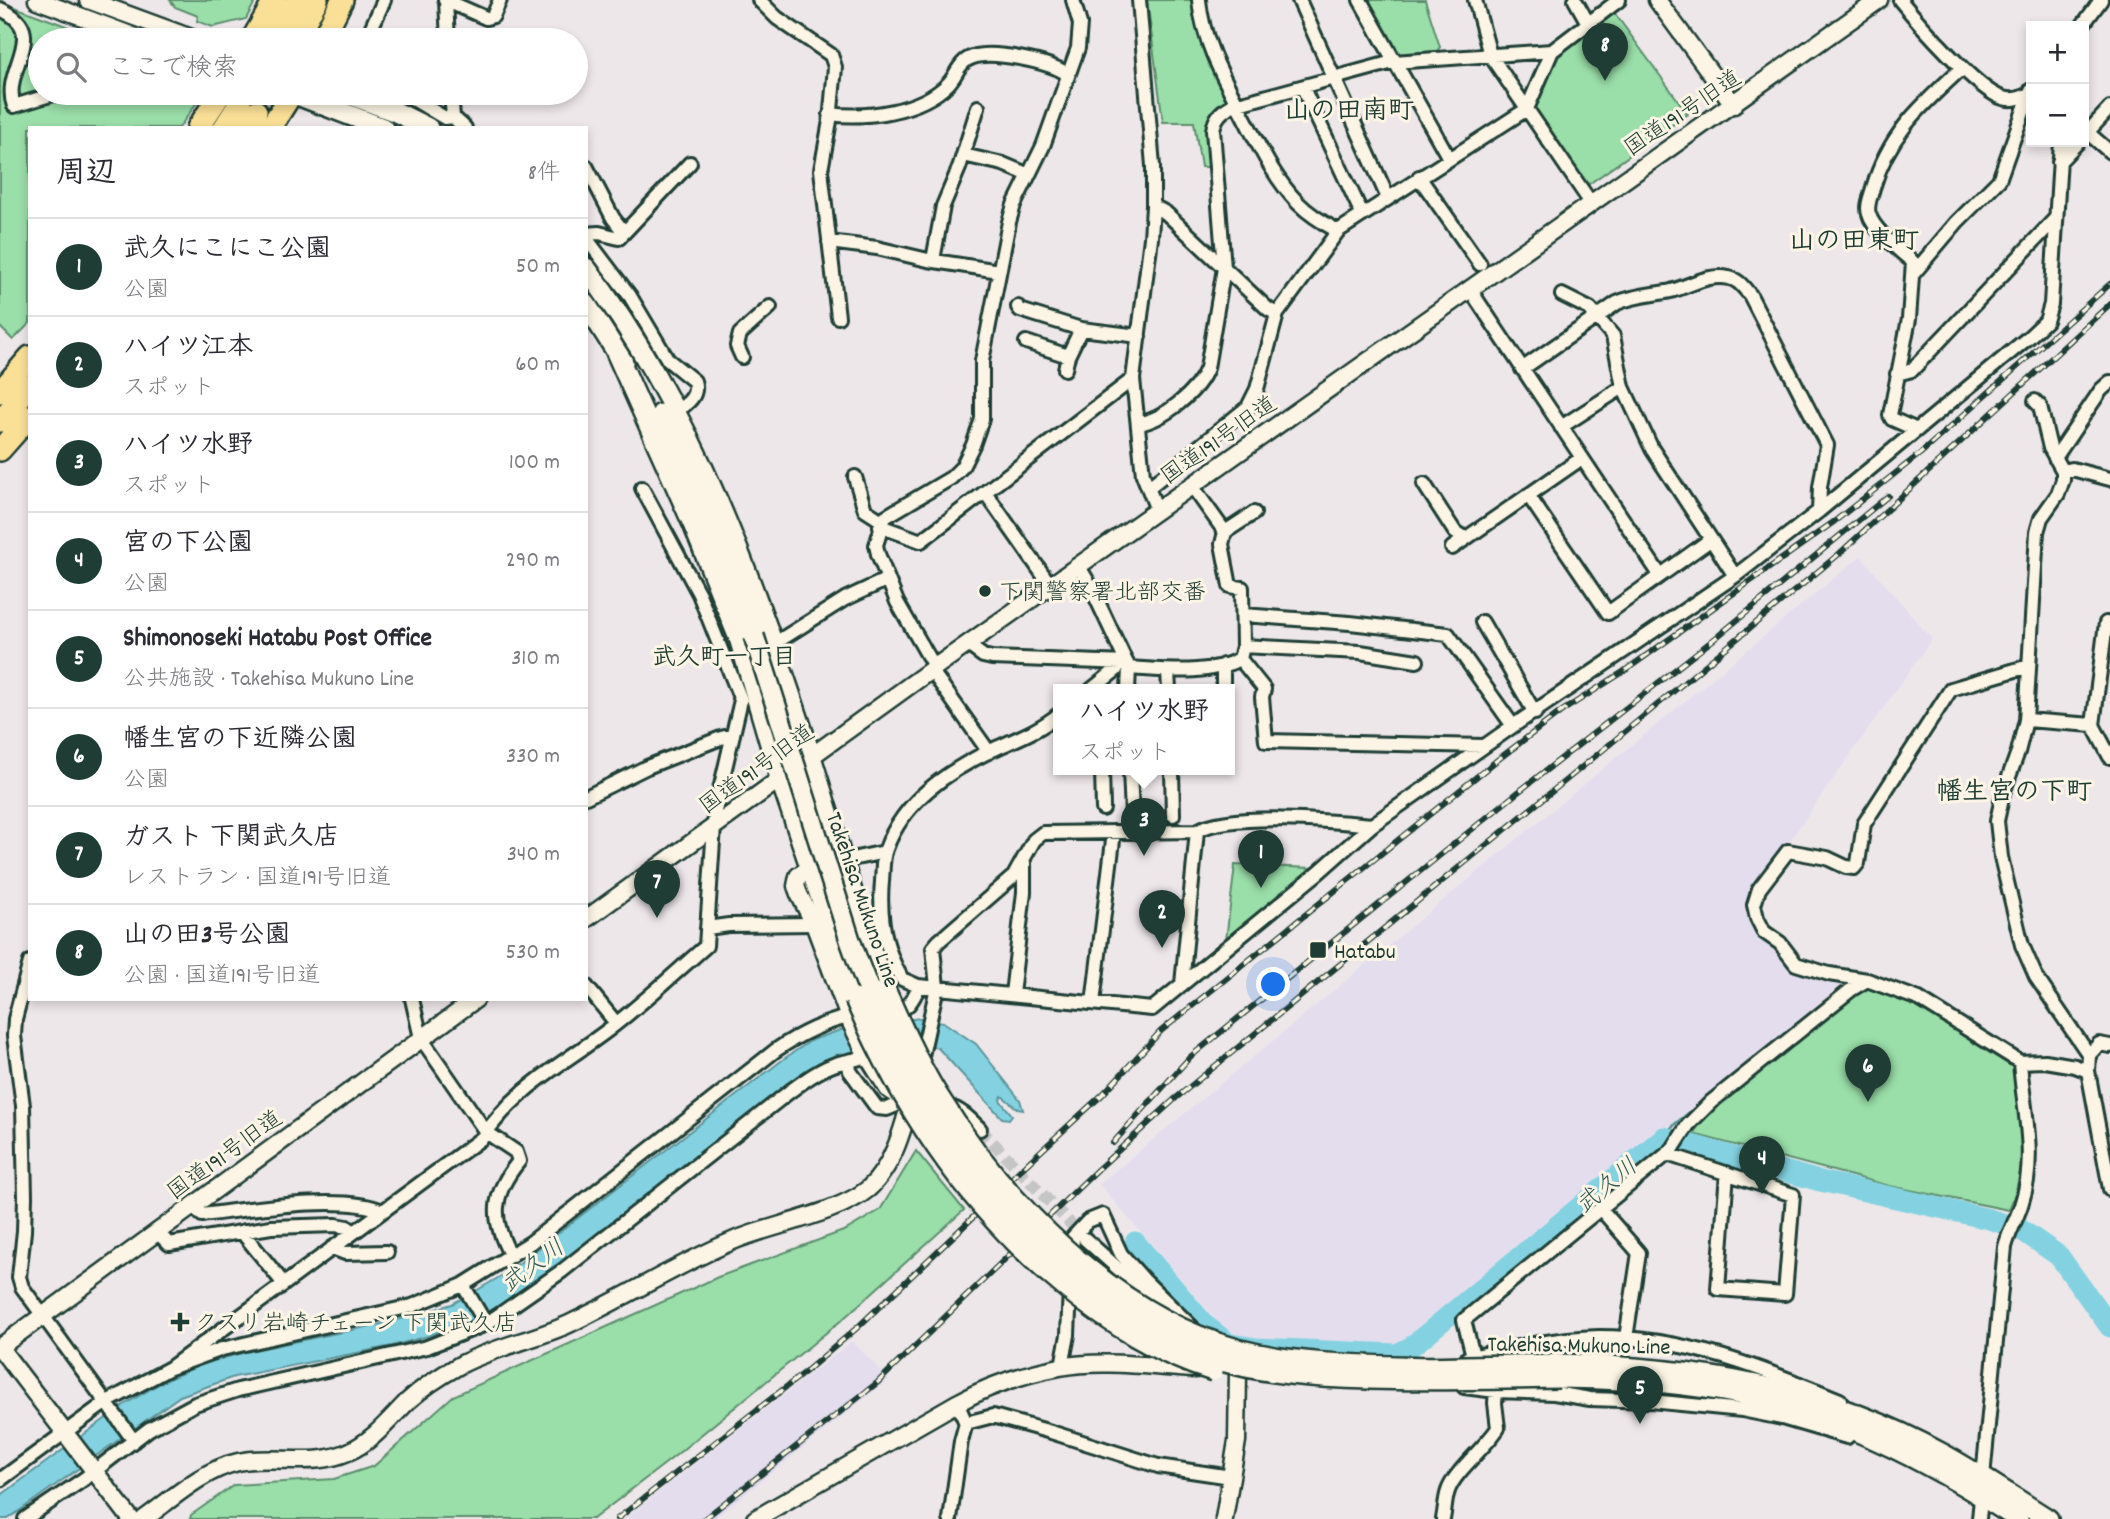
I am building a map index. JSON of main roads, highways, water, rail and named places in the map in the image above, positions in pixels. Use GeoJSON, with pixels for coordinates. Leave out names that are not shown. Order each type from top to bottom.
{"type":"FeatureCollection","features":[{"type":"Feature","properties":{"kind":"highway"},"geometry":{"type":"LineString","coordinates":[[259,28],[275,0]]}},
{"type":"Feature","properties":{"kind":"highway"},"geometry":{"type":"LineString","coordinates":[[289,28],[297,0]]}},
{"type":"Feature","properties":{"kind":"highway"},"geometry":{"type":"LineString","coordinates":[[294,28],[317,0]]}},
{"type":"Feature","properties":{"kind":"highway"},"geometry":{"type":"LineString","coordinates":[[328,28],[342,0]]}},
{"type":"Feature","properties":{"kind":"highway"},"geometry":{"type":"LineString","coordinates":[[199,126],[213,105]]}},
{"type":"Feature","properties":{"kind":"highway"},"geometry":{"type":"LineString","coordinates":[[271,126],[284,105]]}},
{"type":"Feature","properties":{"kind":"highway"},"geometry":{"type":"LineString","coordinates":[[227,126],[247,114]]}},
{"type":"Feature","properties":{"kind":"highway"},"geometry":{"type":"LineString","coordinates":[[0,392],[28,359]]}},
{"type":"Feature","properties":{"kind":"highway"},"geometry":{"type":"LineString","coordinates":[[0,421],[28,388]]}},
{"type":"Feature","properties":{"kind":"highway"},"geometry":{"type":"LineString","coordinates":[[0,450],[28,418]]}},
{"type":"Feature","properties":{"kind":"highway"},"geometry":{"type":"LineString","coordinates":[[0,464],[28,435]]}},
{"type":"Feature","properties":{"kind":"main road"},"geometry":{"type":"LineString","coordinates":[[323,105],[378,126]]}},
{"type":"Feature","properties":{"kind":"main road"},"geometry":{"type":"LineString","coordinates":[[378,105],[424,126]]}},
{"type":"Feature","properties":{"kind":"main road"},"geometry":{"type":"LineString","coordinates":[[588,271],[627,326],[675,412],[748,578],[811,757],[885,989],[936,1092],[991,1169],[1066,1248],[1116,1289],[1186,1331],[1260,1355],[1433,1374]]}},
{"type":"Feature","properties":{"kind":"main road","name":"Takehisa Mukuno Line"},"geometry":{"type":"LineString","coordinates":[[588,278],[619,329],[685,467],[754,636],[850,940],[863,978],[894,1049],[936,1123],[992,1195],[1041,1246],[1093,1290],[1168,1331],[1214,1351],[1317,1370],[1433,1374],[1640,1367],[1726,1378],[1797,1395],[1906,1436],[1984,1488],[2048,1519]]}},
{"type":"Feature","properties":{"kind":"main road","name":"Takehisa Mukuno Line"},"geometry":{"type":"LineString","coordinates":[[588,310],[636,381],[685,467]]}},
{"type":"Feature","properties":{"kind":"main road"},"geometry":{"type":"LineString","coordinates":[[616,352],[693,524],[740,641],[748,698],[780,778],[810,868],[852,1013],[883,1058],[913,1112],[967,1190],[1044,1270],[1107,1320],[1167,1354],[1235,1377],[1308,1385],[1433,1374]]}},
{"type":"Feature","properties":{"kind":"main road","name":"Takehisa Mukuno Line"},"geometry":{"type":"LineString","coordinates":[[1984,1488],[2018,1519]]}},
{"type":"Feature","properties":{"kind":"water"},"geometry":{"type":"Polygon","coordinates":[[[920,1018],[943,1022],[976,1044],[1020,1100],[1023,1110],[1002,1096],[1000,1100],[1012,1115],[1009,1119],[1002,1118],[938,1048],[922,1044],[892,1044],[837,1056],[797,1076],[548,1274],[502,1305],[428,1336],[392,1346],[234,1377],[180,1396],[8,1519],[0,1519],[0,1496],[124,1405],[164,1381],[200,1365],[245,1352],[381,1324],[452,1304],[508,1272],[812,1040],[841,1030],[920,1018]]]}},
{"type":"Feature","properties":{"kind":"waterway"},"geometry":{"type":"LineString","coordinates":[[1664,1137],[1674,1125],[1822,1006]]}},
{"type":"Feature","properties":{"kind":"waterway","name":"武久川"},"geometry":{"type":"LineString","coordinates":[[1135,1242],[1205,1325],[1229,1344],[1255,1348],[1397,1354],[1411,1347],[1664,1137],[1816,1180],[1989,1219],[2020,1229],[2059,1256],[2110,1327]]}},
{"type":"Feature","properties":{"kind":"tunnel"},"geometry":{"type":"LineString","coordinates":[[256,111],[259,105]]}},
{"type":"Feature","properties":{"kind":"tunnel"},"geometry":{"type":"LineString","coordinates":[[980,1129],[1084,1238]]}},
{"type":"Feature","properties":{"kind":"railway"},"geometry":{"type":"LineString","coordinates":[[617,1519],[804,1373],[858,1327],[1103,1094],[1161,1031],[1562,711],[1623,672],[1835,521],[1921,453],[2110,284]]}},
{"type":"Feature","properties":{"kind":"railway"},"geometry":{"type":"LineString","coordinates":[[704,1519],[877,1383],[1098,1169],[1176,1098],[1839,554],[2110,304]]}},
{"type":"Feature","properties":{"kind":"railway"},"geometry":{"type":"LineString","coordinates":[[1113,1143],[1190,1057],[1517,793],[1718,636],[1888,496]]}},
{"type":"Feature","properties":{"kind":"place","name":"山の田3号公園"},"geometry":{"type":"Point","coordinates":[1605,81]}},
{"type":"Feature","properties":{"kind":"place","name":"下関警察署北部交番"},"geometry":{"type":"Point","coordinates":[985,591]}},
{"type":"Feature","properties":{"kind":"place","name":"ハイツ水野"},"geometry":{"type":"Point","coordinates":[1144,856]}},
{"type":"Feature","properties":{"kind":"place","name":"武久にこにこ公園"},"geometry":{"type":"Point","coordinates":[1261,888]}},
{"type":"Feature","properties":{"kind":"place","name":"ガスト 下関武久店"},"geometry":{"type":"Point","coordinates":[657,918]}},
{"type":"Feature","properties":{"kind":"place","name":"ハイツ江本"},"geometry":{"type":"Point","coordinates":[1162,948]}},
{"type":"Feature","properties":{"kind":"place","name":"Hatabu"},"geometry":{"type":"Point","coordinates":[1318,950]}},
{"type":"Feature","properties":{"kind":"place","name":"幡生宮の下近隣公園"},"geometry":{"type":"Point","coordinates":[1868,1102]}},
{"type":"Feature","properties":{"kind":"place","name":"宮の下公園"},"geometry":{"type":"Point","coordinates":[1762,1194]}},
{"type":"Feature","properties":{"kind":"place","name":"クスリ岩崎チェーン 下関武久店"},"geometry":{"type":"Point","coordinates":[180,1322]}},
{"type":"Feature","properties":{"kind":"place","name":"Shimonoseki Hatabu Post Office"},"geometry":{"type":"Point","coordinates":[1640,1424]}},
{"type":"Feature","properties":{"kind":"district","name":"山の田南町"},"geometry":{"type":"Point","coordinates":[1349,109]}},
{"type":"Feature","properties":{"kind":"district","name":"山の田東町"},"geometry":{"type":"Point","coordinates":[1854,239]}},
{"type":"Feature","properties":{"kind":"district","name":"武久町一丁目"},"geometry":{"type":"Point","coordinates":[724,656]}},
{"type":"Feature","properties":{"kind":"district","name":"幡生宮の下町"},"geometry":{"type":"Point","coordinates":[2014,790]}}]}
